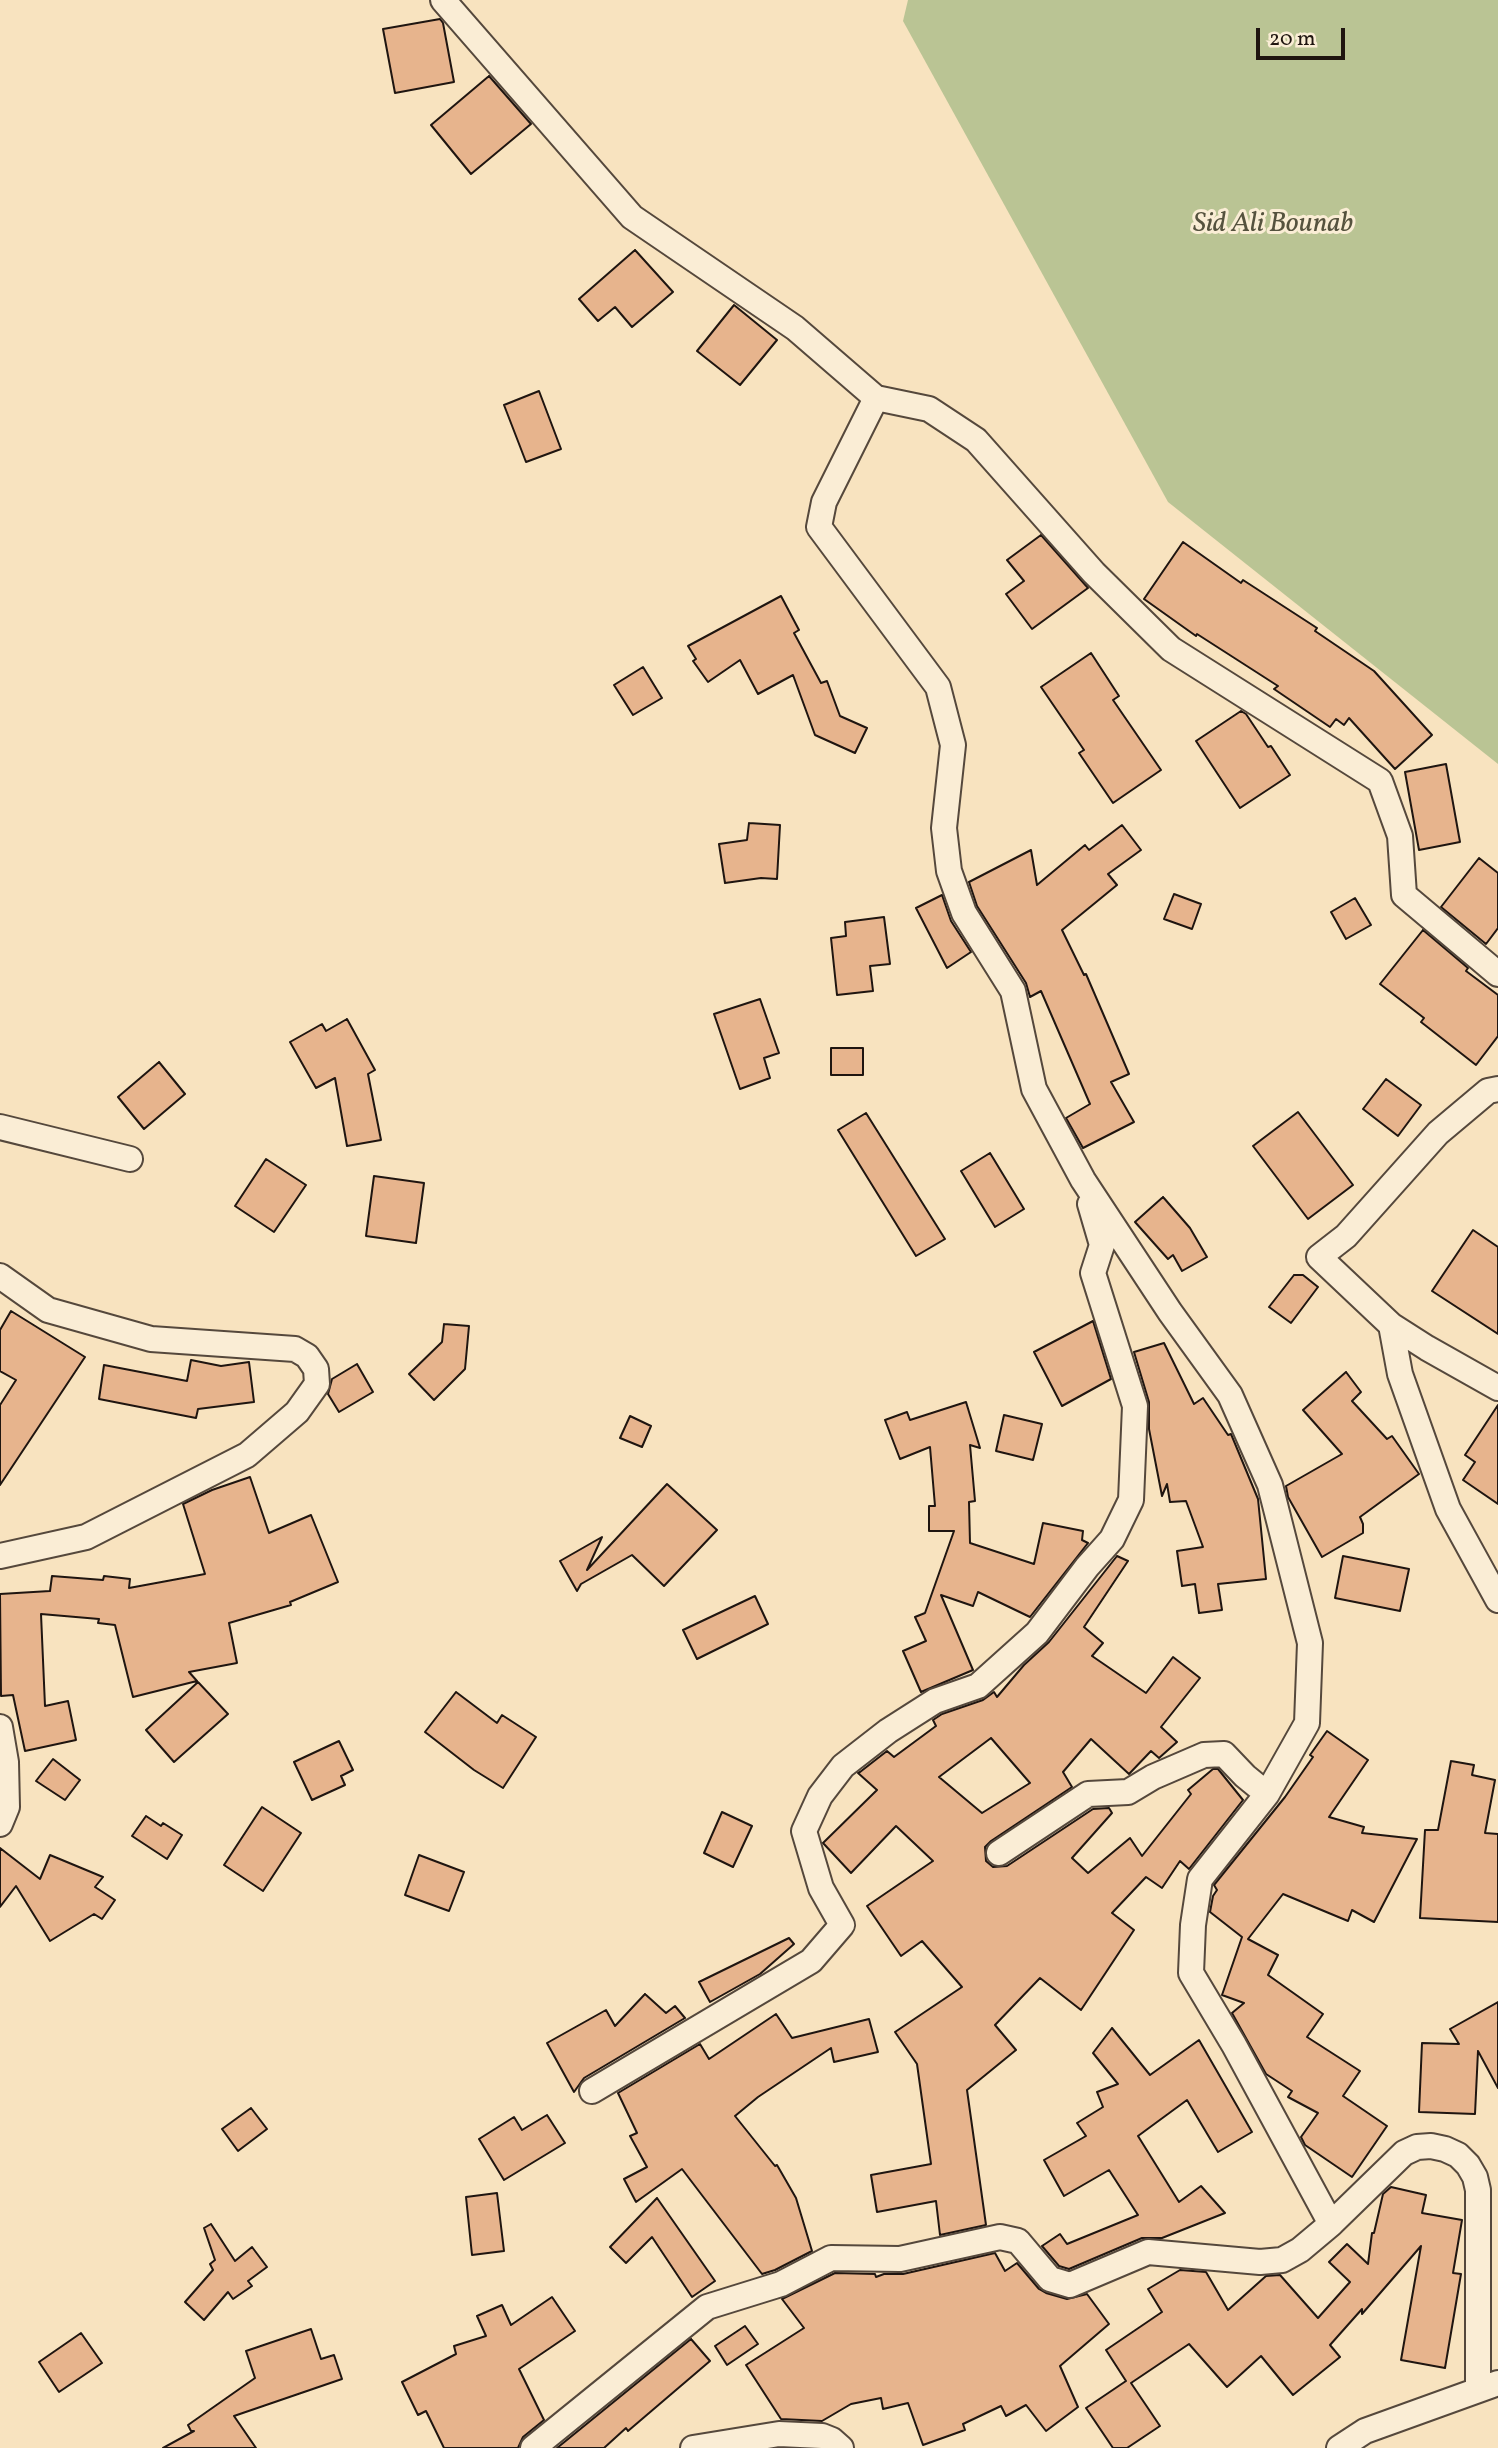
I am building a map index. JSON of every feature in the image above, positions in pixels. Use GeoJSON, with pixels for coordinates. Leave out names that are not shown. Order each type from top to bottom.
{"type":"FeatureCollection","features":[{"type":"Feature","properties":{"kind":"street"},"geometry":{"type":"LineString","coordinates":[[443,0],[632,217],[795,328],[876,398],[929,409],[976,440],[1094,573],[1171,649],[1380,781],[1400,836],[1404,895],[1498,974]]}},
{"type":"Feature","properties":{"kind":"street"},"geometry":{"type":"LineString","coordinates":[[876,398],[824,502],[819,527],[938,687],[953,745],[944,828],[949,871],[964,913],[1013,991],[1034,1088],[1083,1180],[1170,1312],[1230,1395],[1270,1485],[1310,1643],[1307,1723],[1268,1794],[1200,1879],[1191,1973],[1234,2045],[1331,2224]]}},
{"type":"Feature","properties":{"kind":"street"},"geometry":{"type":"LineString","coordinates":[[1498,1088],[1488,1091],[1438,1133],[1346,1236],[1319,1257],[1391,1325],[1498,1388]]}},
{"type":"Feature","properties":{"kind":"street"},"geometry":{"type":"LineString","coordinates":[[0,1127],[130,1159]]}},
{"type":"Feature","properties":{"kind":"street"},"geometry":{"type":"LineString","coordinates":[[592,2091],[811,1961],[842,1925],[821,1888],[804,1831],[820,1797],[843,1766],[888,1731],[934,1701],[978,1686],[1037,1633],[1112,1539],[1131,1500],[1135,1406],[1093,1273],[1102,1245],[1083,1180]]}},
{"type":"Feature","properties":{"kind":"street"},"geometry":{"type":"LineString","coordinates":[[0,1276],[48,1310],[150,1339],[295,1349],[307,1356],[316,1369],[317,1384],[297,1412],[247,1455],[86,1537],[0,1556]]}},
{"type":"Feature","properties":{"kind":"street"},"geometry":{"type":"LineString","coordinates":[[1391,1325],[1400,1374],[1448,1509],[1498,1600]]}},
{"type":"Feature","properties":{"kind":"street"},"geometry":{"type":"LineString","coordinates":[[0,1727],[6,1762],[7,1807],[0,1824]]}},
{"type":"Feature","properties":{"kind":"street"},"geometry":{"type":"LineString","coordinates":[[999,1853],[1088,1794],[1128,1792],[1153,1777],[1204,1755],[1224,1754],[1245,1776],[1268,1794]]}},
{"type":"Feature","properties":{"kind":"street"},"geometry":{"type":"LineString","coordinates":[[545,2446],[707,2307],[781,2284],[831,2258],[900,2259],[1000,2237],[1018,2241],[1050,2279],[1070,2285],[1148,2252],[1260,2262],[1282,2260],[1300,2250],[1331,2224],[1394,2162],[1411,2150],[1432,2146],[1445,2149],[1458,2155],[1468,2165],[1478,2190],[1488,2385],[1365,2431],[1339,2448]]}},
{"type":"Feature","properties":{"kind":"street"},"geometry":{"type":"LineString","coordinates":[[693,2448],[779,2434],[822,2437],[832,2440],[841,2448]]}},
{"type":"Feature","properties":{"kind":"green space","name":"Sid Ali Bounab"},"geometry":{"type":"Polygon","coordinates":[[[908,0],[1498,0],[1498,764],[1168,502],[903,21],[908,0]]]}},
{"type":"Feature","properties":{"kind":"building"},"geometry":{"type":"Polygon","coordinates":[[[440,19],[454,82],[395,93],[383,29],[440,19]]]}},
{"type":"Feature","properties":{"kind":"building"},"geometry":{"type":"Polygon","coordinates":[[[489,76],[531,124],[471,174],[431,125],[489,76]]]}},
{"type":"Feature","properties":{"kind":"building"},"geometry":{"type":"Polygon","coordinates":[[[635,250],[673,292],[632,327],[615,307],[598,321],[579,299],[635,250]]]}},
{"type":"Feature","properties":{"kind":"building"},"geometry":{"type":"Polygon","coordinates":[[[734,305],[777,340],[740,385],[697,351],[734,305]]]}},
{"type":"Feature","properties":{"kind":"building"},"geometry":{"type":"Polygon","coordinates":[[[539,391],[561,449],[526,462],[504,405],[539,391]]]}},
{"type":"Feature","properties":{"kind":"building"},"geometry":{"type":"Polygon","coordinates":[[[1041,535],[1088,588],[1032,629],[1006,594],[1024,581],[1007,560],[1041,535]]]}},
{"type":"Feature","properties":{"kind":"building"},"geometry":{"type":"Polygon","coordinates":[[[1183,542],[1241,583],[1243,580],[1317,628],[1315,631],[1374,671],[1432,735],[1395,769],[1349,718],[1344,725],[1336,719],[1330,727],[1274,689],[1278,686],[1197,634],[1196,636],[1144,599],[1183,542]]]}},
{"type":"Feature","properties":{"kind":"building"},"geometry":{"type":"Polygon","coordinates":[[[781,596],[799,630],[794,633],[821,683],[827,681],[840,716],[867,728],[855,753],[815,735],[793,675],[758,694],[740,660],[708,682],[693,661],[696,659],[688,646],[781,596]]]}},
{"type":"Feature","properties":{"kind":"building"},"geometry":{"type":"Polygon","coordinates":[[[1091,653],[1119,696],[1113,700],[1161,770],[1113,803],[1079,753],[1084,750],[1041,687],[1091,653]]]}},
{"type":"Feature","properties":{"kind":"building"},"geometry":{"type":"Polygon","coordinates":[[[643,667],[662,698],[633,715],[614,685],[643,667]]]}},
{"type":"Feature","properties":{"kind":"building"},"geometry":{"type":"Polygon","coordinates":[[[1241,711],[1246,714],[1268,747],[1271,746],[1290,775],[1240,808],[1196,741],[1241,711]]]}},
{"type":"Feature","properties":{"kind":"building"},"geometry":{"type":"Polygon","coordinates":[[[1446,764],[1460,842],[1419,850],[1405,772],[1446,764]]]}},
{"type":"Feature","properties":{"kind":"building"},"geometry":{"type":"Polygon","coordinates":[[[749,823],[780,825],[777,879],[761,878],[725,883],[719,844],[747,840],[749,823]]]}},
{"type":"Feature","properties":{"kind":"building"},"geometry":{"type":"Polygon","coordinates":[[[1122,825],[1141,850],[1108,874],[1117,885],[1062,930],[1084,975],[1086,974],[1129,1074],[1111,1082],[1134,1122],[1083,1148],[1066,1118],[1090,1104],[1041,991],[1030,997],[1026,983],[977,906],[969,882],[1031,850],[1037,885],[1085,845],[1089,850],[1122,825]]]}},
{"type":"Feature","properties":{"kind":"building"},"geometry":{"type":"Polygon","coordinates":[[[1479,858],[1498,873],[1498,928],[1486,944],[1441,907],[1479,858]]]}},
{"type":"Feature","properties":{"kind":"building"},"geometry":{"type":"Polygon","coordinates":[[[1174,894],[1201,904],[1192,929],[1164,919],[1174,894]]]}},
{"type":"Feature","properties":{"kind":"building"},"geometry":{"type":"Polygon","coordinates":[[[942,895],[951,921],[971,952],[947,968],[916,908],[942,895]]]}},
{"type":"Feature","properties":{"kind":"building"},"geometry":{"type":"Polygon","coordinates":[[[1355,898],[1371,925],[1346,939],[1331,912],[1355,898]]]}},
{"type":"Feature","properties":{"kind":"building"},"geometry":{"type":"Polygon","coordinates":[[[884,917],[890,964],[870,966],[873,991],[837,995],[831,938],[846,936],[845,922],[884,917]]]}},
{"type":"Feature","properties":{"kind":"building"},"geometry":{"type":"Polygon","coordinates":[[[1423,930],[1468,968],[1466,971],[1498,995],[1498,1036],[1476,1065],[1421,1022],[1424,1018],[1380,984],[1423,930]]]}},
{"type":"Feature","properties":{"kind":"building"},"geometry":{"type":"Polygon","coordinates":[[[760,999],[779,1053],[764,1058],[770,1078],[740,1089],[714,1014],[760,999]]]}},
{"type":"Feature","properties":{"kind":"building"},"geometry":{"type":"Polygon","coordinates":[[[347,1019],[375,1070],[368,1074],[381,1140],[347,1146],[335,1078],[316,1088],[290,1042],[322,1024],[326,1031],[347,1019]]]}},
{"type":"Feature","properties":{"kind":"building"},"geometry":{"type":"Polygon","coordinates":[[[831,1048],[863,1048],[863,1075],[831,1075],[831,1048]]]}},
{"type":"Feature","properties":{"kind":"building"},"geometry":{"type":"Polygon","coordinates":[[[159,1062],[185,1094],[144,1129],[118,1097],[159,1062]]]}},
{"type":"Feature","properties":{"kind":"building"},"geometry":{"type":"Polygon","coordinates":[[[1386,1079],[1421,1105],[1398,1136],[1363,1109],[1386,1079]]]}},
{"type":"Feature","properties":{"kind":"building"},"geometry":{"type":"Polygon","coordinates":[[[1298,1112],[1353,1185],[1308,1219],[1253,1146],[1298,1112]]]}},
{"type":"Feature","properties":{"kind":"building"},"geometry":{"type":"Polygon","coordinates":[[[866,1113],[945,1239],[916,1256],[838,1130],[866,1113]]]}},
{"type":"Feature","properties":{"kind":"building"},"geometry":{"type":"Polygon","coordinates":[[[990,1153],[1024,1209],[995,1227],[961,1171],[990,1153]]]}},
{"type":"Feature","properties":{"kind":"building"},"geometry":{"type":"Polygon","coordinates":[[[266,1159],[306,1185],[274,1232],[235,1206],[266,1159]]]}},
{"type":"Feature","properties":{"kind":"building"},"geometry":{"type":"Polygon","coordinates":[[[374,1176],[424,1183],[416,1243],[366,1236],[374,1176]]]}},
{"type":"Feature","properties":{"kind":"building"},"geometry":{"type":"Polygon","coordinates":[[[1163,1197],[1190,1228],[1207,1257],[1182,1271],[1173,1255],[1168,1259],[1135,1222],[1163,1197]]]}},
{"type":"Feature","properties":{"kind":"building"},"geometry":{"type":"Polygon","coordinates":[[[1473,1230],[1498,1247],[1498,1334],[1432,1291],[1473,1230]]]}},
{"type":"Feature","properties":{"kind":"building"},"geometry":{"type":"Polygon","coordinates":[[[1294,1275],[1303,1275],[1318,1287],[1291,1323],[1269,1307],[1294,1275]]]}},
{"type":"Feature","properties":{"kind":"building"},"geometry":{"type":"Polygon","coordinates":[[[11,1311],[85,1357],[0,1485],[0,1405],[16,1380],[0,1371],[0,1330],[11,1311]]]}},
{"type":"Feature","properties":{"kind":"building"},"geometry":{"type":"Polygon","coordinates":[[[1093,1321],[1111,1379],[1062,1406],[1034,1352],[1093,1321]]]}},
{"type":"Feature","properties":{"kind":"building"},"geometry":{"type":"Polygon","coordinates":[[[444,1324],[469,1326],[465,1369],[434,1400],[409,1374],[442,1342],[444,1324]]]}},
{"type":"Feature","properties":{"kind":"building"},"geometry":{"type":"Polygon","coordinates":[[[1164,1343],[1194,1404],[1203,1398],[1228,1435],[1231,1434],[1258,1499],[1266,1579],[1218,1584],[1222,1610],[1199,1613],[1195,1584],[1182,1586],[1177,1551],[1203,1547],[1186,1501],[1170,1502],[1167,1484],[1162,1496],[1149,1429],[1149,1402],[1134,1352],[1164,1343]]]}},
{"type":"Feature","properties":{"kind":"building"},"geometry":{"type":"Polygon","coordinates":[[[191,1360],[221,1366],[249,1362],[254,1402],[198,1409],[196,1418],[99,1399],[104,1365],[187,1381],[191,1360]]]}},
{"type":"Feature","properties":{"kind":"building"},"geometry":{"type":"Polygon","coordinates":[[[357,1364],[373,1392],[339,1412],[328,1394],[332,1379],[357,1364]]]}},
{"type":"Feature","properties":{"kind":"building"},"geometry":{"type":"Polygon","coordinates":[[[1346,1372],[1361,1392],[1352,1401],[1387,1439],[1392,1436],[1419,1474],[1360,1517],[1363,1533],[1322,1557],[1288,1497],[1286,1486],[1342,1454],[1303,1410],[1346,1372]]]}},
{"type":"Feature","properties":{"kind":"building"},"geometry":{"type":"Polygon","coordinates":[[[966,1402],[980,1448],[970,1445],[975,1501],[969,1502],[970,1543],[1034,1564],[1043,1523],[1083,1531],[1082,1540],[1088,1543],[1030,1617],[978,1592],[973,1606],[941,1595],[973,1670],[921,1692],[903,1651],[926,1641],[915,1617],[925,1613],[954,1531],[929,1531],[929,1506],[935,1506],[930,1447],[900,1459],[885,1420],[907,1412],[910,1420],[966,1402]]]}},
{"type":"Feature","properties":{"kind":"building"},"geometry":{"type":"Polygon","coordinates":[[[1498,1405],[1498,1504],[1463,1480],[1475,1462],[1465,1455],[1498,1405]]]}},
{"type":"Feature","properties":{"kind":"building"},"geometry":{"type":"Polygon","coordinates":[[[1004,1415],[1042,1424],[1033,1460],[996,1451],[1004,1415]]]}},
{"type":"Feature","properties":{"kind":"building"},"geometry":{"type":"Polygon","coordinates":[[[630,1416],[651,1426],[642,1447],[620,1438],[630,1416]]]}},
{"type":"Feature","properties":{"kind":"building"},"geometry":{"type":"Polygon","coordinates":[[[250,1477],[269,1533],[311,1515],[338,1582],[290,1602],[291,1605],[229,1623],[237,1663],[189,1672],[197,1681],[133,1697],[115,1625],[98,1623],[99,1619],[41,1614],[45,1706],[68,1701],[76,1740],[25,1751],[13,1695],[1,1696],[0,1594],[50,1591],[52,1576],[130,1579],[129,1588],[205,1574],[183,1504],[212,1490],[250,1477]]]}},
{"type":"Feature","properties":{"kind":"building"},"geometry":{"type":"Polygon","coordinates":[[[667,1484],[717,1530],[664,1586],[632,1555],[581,1584],[577,1591],[560,1561],[602,1537],[587,1570],[667,1484]]]}},
{"type":"Feature","properties":{"kind":"building"},"geometry":{"type":"Polygon","coordinates":[[[1117,1556],[1128,1561],[1084,1627],[1103,1643],[1092,1656],[1146,1693],[1173,1657],[1200,1678],[1161,1727],[1177,1742],[1159,1758],[1151,1751],[1129,1774],[1091,1739],[1063,1772],[1072,1787],[985,1847],[986,1861],[993,1867],[1007,1866],[1093,1809],[1109,1808],[1112,1813],[1072,1858],[1088,1873],[1130,1838],[1142,1856],[1191,1794],[1188,1790],[1213,1769],[1218,1769],[1243,1800],[1189,1869],[1180,1861],[1162,1888],[1146,1877],[1112,1913],[1134,1930],[1081,2010],[1040,1978],[995,2025],[1016,2050],[967,2090],[986,2225],[940,2235],[936,2201],[877,2212],[871,2175],[931,2164],[917,2064],[895,2032],[962,1987],[922,1941],[901,1956],[867,1906],[933,1861],[896,1826],[851,1873],[823,1843],[877,1790],[858,1773],[887,1751],[894,1757],[936,1726],[933,1720],[942,1714],[983,1700],[994,1692],[997,1697],[1024,1665],[1049,1642],[1117,1556]],[[991,1738],[939,1777],[982,1813],[1030,1783],[991,1738]]]}},
{"type":"Feature","properties":{"kind":"building"},"geometry":{"type":"Polygon","coordinates":[[[1343,1556],[1409,1569],[1400,1611],[1335,1598],[1343,1556]]]}},
{"type":"Feature","properties":{"kind":"building"},"geometry":{"type":"Polygon","coordinates":[[[755,1596],[768,1624],[697,1659],[683,1630],[755,1596]]]}},
{"type":"Feature","properties":{"kind":"building"},"geometry":{"type":"Polygon","coordinates":[[[198,1682],[228,1714],[174,1762],[146,1730],[198,1682]]]}},
{"type":"Feature","properties":{"kind":"building"},"geometry":{"type":"Polygon","coordinates":[[[456,1692],[497,1723],[502,1715],[536,1737],[503,1788],[474,1770],[425,1732],[456,1692]]]}},
{"type":"Feature","properties":{"kind":"building"},"geometry":{"type":"Polygon","coordinates":[[[1327,1731],[1368,1760],[1329,1817],[1364,1827],[1362,1833],[1417,1839],[1374,1922],[1352,1910],[1348,1921],[1283,1894],[1248,1939],[1278,1955],[1268,1975],[1323,2014],[1307,2037],[1360,2071],[1343,2096],[1387,2126],[1352,2177],[1305,2145],[1301,2137],[1318,2113],[1288,2097],[1292,2091],[1266,2074],[1232,2013],[1244,2003],[1222,1995],[1242,1937],[1210,1912],[1217,1890],[1214,1885],[1285,1797],[1313,1757],[1310,1755],[1327,1731]]]}},
{"type":"Feature","properties":{"kind":"building"},"geometry":{"type":"Polygon","coordinates":[[[339,1741],[353,1770],[341,1776],[345,1785],[312,1800],[294,1762],[339,1741]]]}},
{"type":"Feature","properties":{"kind":"building"},"geometry":{"type":"Polygon","coordinates":[[[53,1759],[80,1780],[65,1800],[36,1781],[53,1759]]]}},
{"type":"Feature","properties":{"kind":"building"},"geometry":{"type":"Polygon","coordinates":[[[1451,1761],[1474,1765],[1472,1775],[1495,1780],[1485,1833],[1498,1834],[1498,1922],[1420,1918],[1425,1830],[1438,1830],[1451,1761]]]}},
{"type":"Feature","properties":{"kind":"building"},"geometry":{"type":"Polygon","coordinates":[[[262,1807],[301,1833],[263,1891],[224,1865],[262,1807]]]}},
{"type":"Feature","properties":{"kind":"building"},"geometry":{"type":"Polygon","coordinates":[[[722,1812],[752,1826],[733,1867],[704,1853],[722,1812]]]}},
{"type":"Feature","properties":{"kind":"building"},"geometry":{"type":"Polygon","coordinates":[[[146,1816],[182,1835],[167,1859],[132,1836],[146,1816]]]}},
{"type":"Feature","properties":{"kind":"building"},"geometry":{"type":"Polygon","coordinates":[[[0,1848],[40,1879],[50,1855],[103,1877],[95,1887],[115,1900],[102,1919],[94,1914],[50,1941],[16,1886],[0,1907],[0,1848]]]}},
{"type":"Feature","properties":{"kind":"building"},"geometry":{"type":"Polygon","coordinates":[[[419,1855],[464,1872],[449,1911],[405,1895],[419,1855]]]}},
{"type":"Feature","properties":{"kind":"building"},"geometry":{"type":"Polygon","coordinates":[[[789,1938],[794,1944],[760,1974],[710,2002],[699,1982],[789,1938]]]}},
{"type":"Feature","properties":{"kind":"building"},"geometry":{"type":"Polygon","coordinates":[[[645,1994],[666,2013],[675,2006],[685,2018],[584,2078],[574,2092],[547,2043],[606,2010],[615,2026],[645,1994]]]}},
{"type":"Feature","properties":{"kind":"building"},"geometry":{"type":"Polygon","coordinates":[[[1498,2002],[1498,2088],[1478,2051],[1475,2114],[1419,2112],[1422,2043],[1459,2044],[1450,2029],[1498,2002]]]}},
{"type":"Feature","properties":{"kind":"building"},"geometry":{"type":"Polygon","coordinates":[[[776,2014],[792,2038],[869,2019],[878,2052],[834,2062],[831,2048],[758,2097],[735,2116],[775,2166],[777,2165],[796,2198],[812,2251],[762,2274],[682,2169],[636,2202],[624,2179],[647,2167],[630,2136],[637,2133],[618,2093],[700,2044],[709,2059],[776,2014]]]}},
{"type":"Feature","properties":{"kind":"building"},"geometry":{"type":"Polygon","coordinates":[[[1112,2028],[1150,2075],[1199,2040],[1252,2132],[1218,2152],[1187,2100],[1138,2136],[1179,2202],[1201,2186],[1225,2213],[1162,2238],[1142,2238],[1069,2269],[1059,2266],[1042,2246],[1060,2234],[1067,2244],[1138,2215],[1109,2170],[1064,2196],[1044,2160],[1086,2136],[1077,2123],[1103,2107],[1097,2092],[1118,2084],[1093,2053],[1112,2028]]]}},
{"type":"Feature","properties":{"kind":"building"},"geometry":{"type":"Polygon","coordinates":[[[251,2108],[267,2129],[238,2151],[222,2129],[251,2108]]]}},
{"type":"Feature","properties":{"kind":"building"},"geometry":{"type":"Polygon","coordinates":[[[547,2115],[565,2143],[504,2180],[479,2139],[514,2117],[522,2130],[547,2115]]]}},
{"type":"Feature","properties":{"kind":"building"},"geometry":{"type":"Polygon","coordinates":[[[1391,2187],[1426,2195],[1422,2213],[1462,2220],[1453,2273],[1461,2274],[1445,2368],[1401,2360],[1421,2246],[1362,2314],[1362,2309],[1330,2345],[1340,2357],[1293,2395],[1261,2356],[1227,2387],[1189,2344],[1131,2383],[1160,2426],[1127,2448],[1113,2448],[1086,2408],[1126,2381],[1106,2350],[1162,2312],[1148,2289],[1180,2270],[1206,2272],[1228,2310],[1266,2276],[1280,2275],[1318,2318],[1350,2282],[1329,2262],[1347,2244],[1368,2264],[1372,2233],[1383,2194],[1391,2187]]]}},
{"type":"Feature","properties":{"kind":"building"},"geometry":{"type":"Polygon","coordinates":[[[497,2193],[504,2251],[472,2255],[466,2197],[497,2193]]]}},
{"type":"Feature","properties":{"kind":"building"},"geometry":{"type":"Polygon","coordinates":[[[657,2198],[715,2281],[692,2297],[652,2237],[626,2263],[610,2247],[657,2198]]]}},
{"type":"Feature","properties":{"kind":"building"},"geometry":{"type":"Polygon","coordinates":[[[211,2224],[235,2261],[252,2247],[267,2267],[248,2281],[252,2286],[233,2299],[228,2292],[204,2320],[185,2302],[213,2270],[210,2264],[215,2260],[204,2228],[211,2224]]]}},
{"type":"Feature","properties":{"kind":"building"},"geometry":{"type":"Polygon","coordinates":[[[995,2253],[1005,2271],[1017,2263],[1039,2289],[1046,2293],[1067,2299],[1087,2294],[1109,2324],[1060,2366],[1078,2407],[1046,2431],[1026,2405],[1006,2416],[1001,2406],[963,2424],[965,2430],[923,2445],[908,2403],[883,2409],[881,2398],[851,2404],[822,2421],[781,2419],[746,2365],[804,2328],[782,2299],[835,2273],[875,2274],[876,2277],[903,2274],[995,2253]]]}},
{"type":"Feature","properties":{"kind":"building"},"geometry":{"type":"Polygon","coordinates":[[[552,2297],[575,2331],[519,2369],[544,2420],[523,2437],[518,2448],[444,2448],[426,2411],[418,2415],[402,2382],[456,2354],[454,2346],[486,2336],[477,2316],[502,2305],[511,2325],[552,2297]]]}},
{"type":"Feature","properties":{"kind":"building"},"geometry":{"type":"Polygon","coordinates":[[[745,2326],[758,2344],[727,2365],[715,2346],[745,2326]]]}},
{"type":"Feature","properties":{"kind":"building"},"geometry":{"type":"Polygon","coordinates":[[[311,2329],[321,2359],[334,2355],[342,2379],[234,2416],[256,2448],[163,2448],[194,2431],[191,2431],[188,2425],[255,2378],[246,2351],[311,2329]]]}},
{"type":"Feature","properties":{"kind":"building"},"geometry":{"type":"Polygon","coordinates":[[[81,2333],[102,2363],[59,2392],[39,2362],[81,2333]]]}},
{"type":"Feature","properties":{"kind":"building"},"geometry":{"type":"Polygon","coordinates":[[[691,2339],[710,2361],[628,2431],[626,2428],[604,2448],[557,2448],[691,2339]]]}}]}
